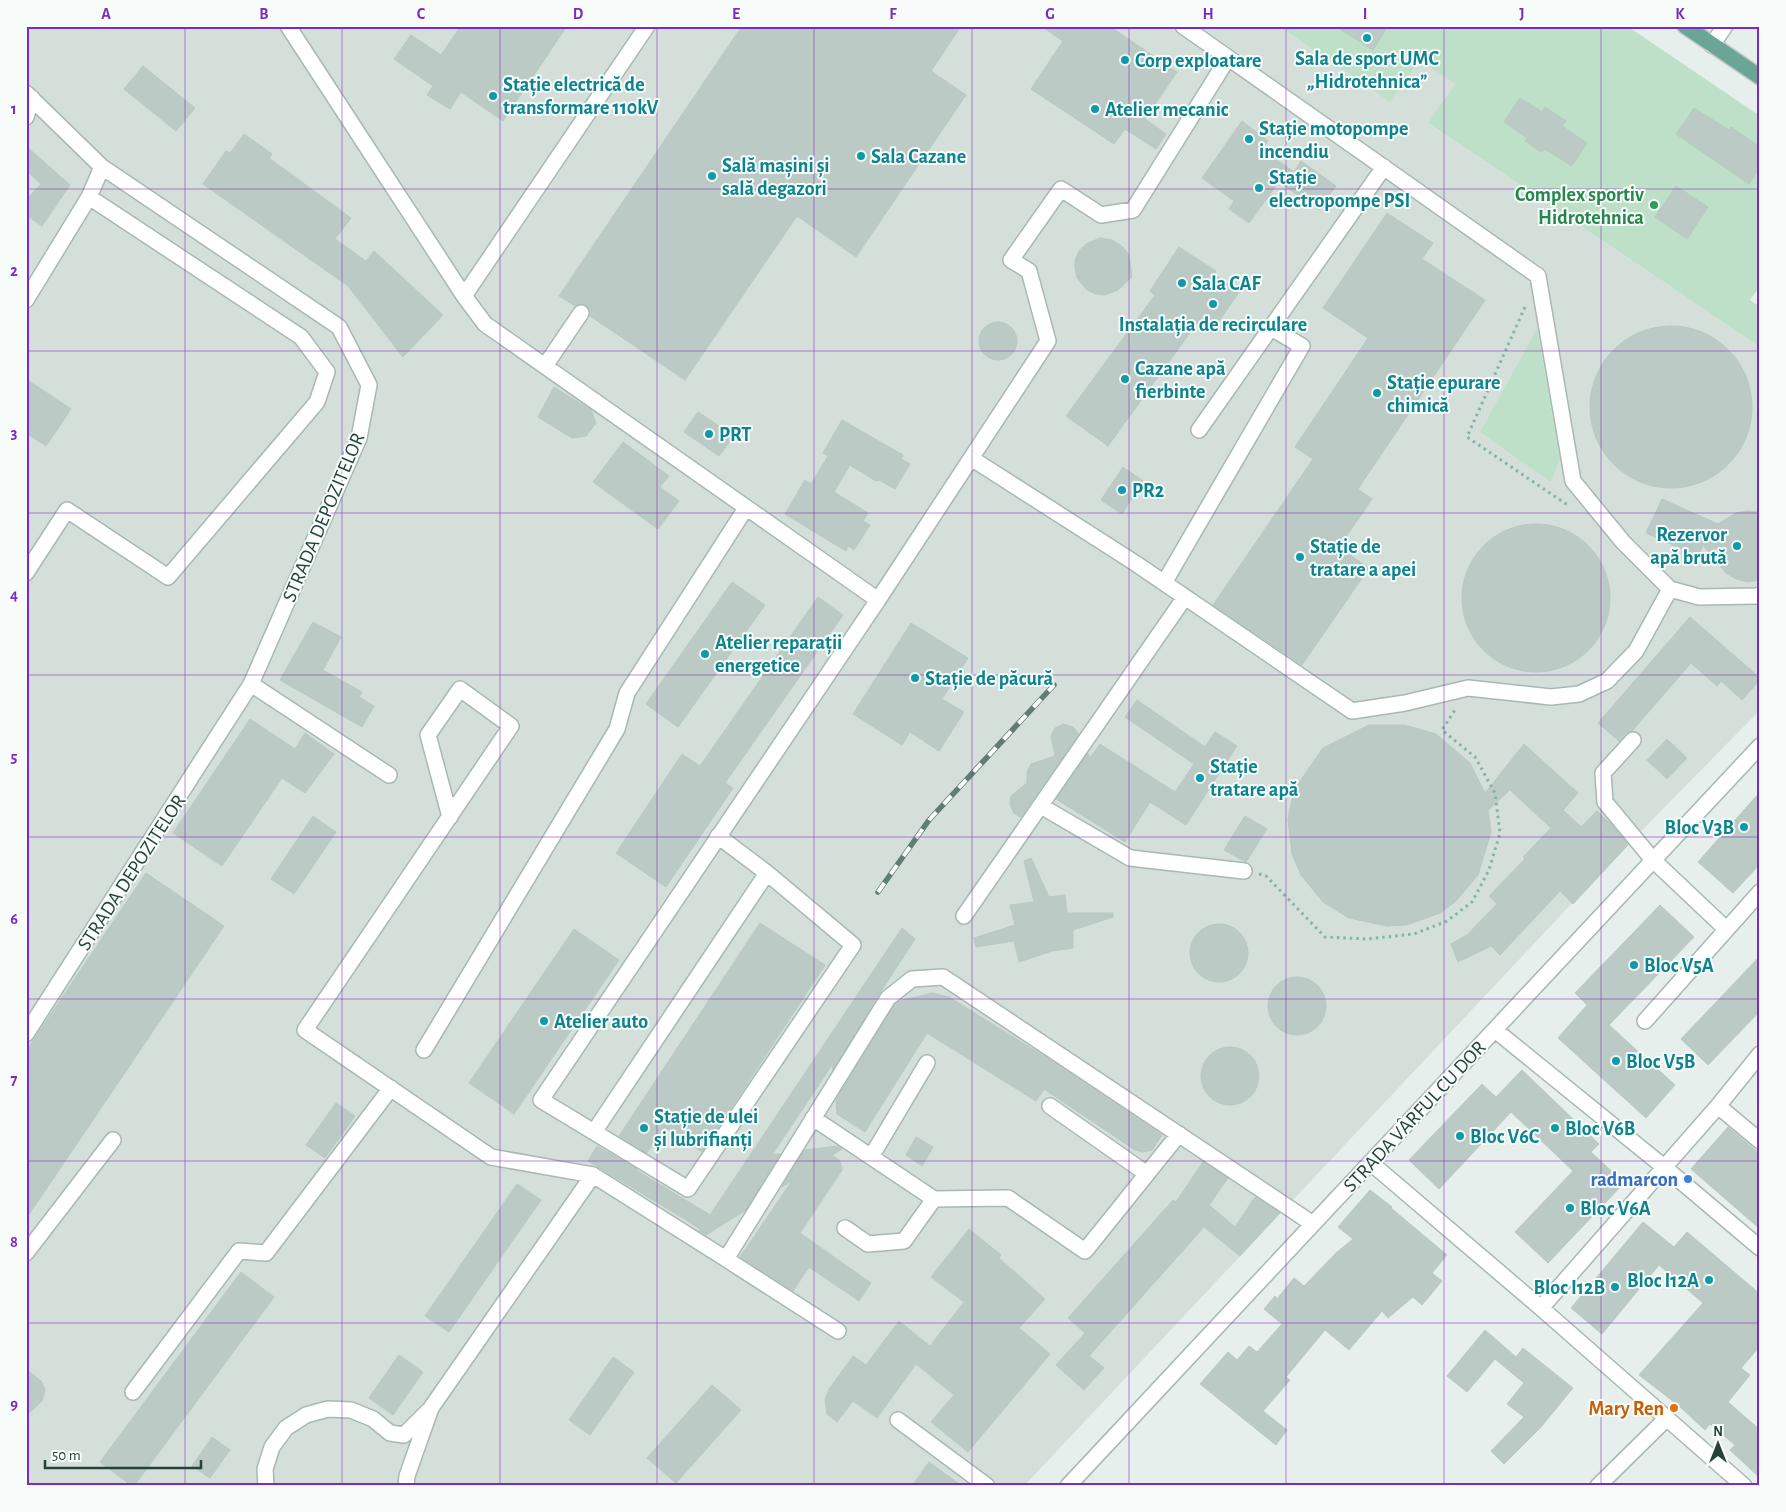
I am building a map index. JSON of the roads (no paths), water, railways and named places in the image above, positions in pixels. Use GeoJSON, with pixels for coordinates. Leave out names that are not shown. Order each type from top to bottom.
{"type":"FeatureCollection","features":[{"type":"Feature","properties":{"kind":"main road"},"geometry":{"type":"LineString","coordinates":[[1685,26],[1760,77]]}},
{"type":"Feature","properties":{"kind":"street"},"geometry":{"type":"LineString","coordinates":[[288,26],[464,296],[485,324],[878,600]]}},
{"type":"Feature","properties":{"kind":"street"},"geometry":{"type":"LineString","coordinates":[[464,296],[648,26]]}},
{"type":"Feature","properties":{"kind":"street"},"geometry":{"type":"LineString","coordinates":[[1183,26],[1538,276],[1572,481],[1623,542],[1670,589],[1699,597],[1760,595]]}},
{"type":"Feature","properties":{"kind":"street"},"geometry":{"type":"LineString","coordinates":[[1712,45],[1725,26]]}},
{"type":"Feature","properties":{"kind":"street"},"geometry":{"type":"LineString","coordinates":[[718,836],[767,873],[854,945],[688,1189],[541,1100],[718,836],[878,600],[1048,341],[1029,271],[1011,260],[1061,189],[1101,215],[1133,210],[1228,58]]}},
{"type":"Feature","properties":{"kind":"street"},"geometry":{"type":"LineString","coordinates":[[26,117],[29,96]]}},
{"type":"Feature","properties":{"kind":"street","name":"STRADA DEPOZITELOR"},"geometry":{"type":"LineString","coordinates":[[26,1034],[252,684],[359,438],[369,384],[339,327],[102,167],[29,96]]}},
{"type":"Feature","properties":{"kind":"street"},"geometry":{"type":"LineString","coordinates":[[26,300],[89,197],[102,167]]}},
{"type":"Feature","properties":{"kind":"street"},"geometry":{"type":"LineString","coordinates":[[1199,430],[1384,167]]}},
{"type":"Feature","properties":{"kind":"street"},"geometry":{"type":"LineString","coordinates":[[26,573],[67,510],[168,577],[317,402],[327,372],[301,338],[89,197]]}},
{"type":"Feature","properties":{"kind":"street"},"geometry":{"type":"LineString","coordinates":[[545,366],[581,313]]}},
{"type":"Feature","properties":{"kind":"street"},"geometry":{"type":"LineString","coordinates":[[1164,583],[1302,346],[1271,328]]}},
{"type":"Feature","properties":{"kind":"street"},"geometry":{"type":"LineString","coordinates":[[971,458],[1186,597],[1352,711],[1405,703],[1468,688],[1551,697],[1579,694],[1607,681],[1636,651],[1670,589]]}},
{"type":"Feature","properties":{"kind":"street"},"geometry":{"type":"LineString","coordinates":[[424,1050],[617,729],[627,693],[746,508]]}},
{"type":"Feature","properties":{"kind":"street"},"geometry":{"type":"LineString","coordinates":[[964,916],[1186,597]]}},
{"type":"Feature","properties":{"kind":"street"},"geometry":{"type":"LineString","coordinates":[[252,684],[389,776]]}},
{"type":"Feature","properties":{"kind":"street"},"geometry":{"type":"LineString","coordinates":[[450,817],[428,735],[460,689],[512,726],[305,1030],[491,1157],[593,1175],[838,1331]]}},
{"type":"Feature","properties":{"kind":"street"},"geometry":{"type":"LineString","coordinates":[[1633,740],[1603,773],[1605,802],[1654,860],[1726,929]]}},
{"type":"Feature","properties":{"kind":"street","name":"STRADA VÂRFUL CU DOR"},"geometry":{"type":"LineString","coordinates":[[1068,1486],[1760,746]]}},
{"type":"Feature","properties":{"kind":"street"},"geometry":{"type":"LineString","coordinates":[[1041,806],[1130,858],[1244,871]]}},
{"type":"Feature","properties":{"kind":"street"},"geometry":{"type":"LineString","coordinates":[[594,1132],[767,873]]}},
{"type":"Feature","properties":{"kind":"street"},"geometry":{"type":"LineString","coordinates":[[1645,1021],[1760,892]]}},
{"type":"Feature","properties":{"kind":"street"},"geometry":{"type":"LineString","coordinates":[[726,1259],[888,998],[912,979],[943,977],[1314,1224]]}},
{"type":"Feature","properties":{"kind":"street"},"geometry":{"type":"LineString","coordinates":[[1494,1030],[1664,1167],[1760,1248]]}},
{"type":"Feature","properties":{"kind":"street"},"geometry":{"type":"LineString","coordinates":[[1541,1308],[1718,1106],[1760,1054]]}},
{"type":"Feature","properties":{"kind":"street"},"geometry":{"type":"LineString","coordinates":[[871,1157],[927,1063]]}},
{"type":"Feature","properties":{"kind":"street"},"geometry":{"type":"LineString","coordinates":[[133,1392],[239,1252],[266,1253],[391,1088]]}},
{"type":"Feature","properties":{"kind":"street"},"geometry":{"type":"LineString","coordinates":[[1050,1106],[1147,1174]]}},
{"type":"Feature","properties":{"kind":"street"},"geometry":{"type":"LineString","coordinates":[[1718,1106],[1760,1142]]}},
{"type":"Feature","properties":{"kind":"street"},"geometry":{"type":"LineString","coordinates":[[813,1118],[934,1199],[1008,1198],[1085,1252],[1179,1134]]}},
{"type":"Feature","properties":{"kind":"street"},"geometry":{"type":"LineString","coordinates":[[26,1253],[113,1140]]}},
{"type":"Feature","properties":{"kind":"street"},"geometry":{"type":"LineString","coordinates":[[1370,1163],[1541,1308],[1744,1486]]}},
{"type":"Feature","properties":{"kind":"street"},"geometry":{"type":"LineString","coordinates":[[266,1486],[265,1469],[272,1447],[286,1428],[306,1415],[328,1409],[351,1410],[373,1419],[390,1434],[404,1435],[431,1408],[593,1175]]}},
{"type":"Feature","properties":{"kind":"street"},"geometry":{"type":"LineString","coordinates":[[845,1228],[868,1244],[904,1241],[934,1199]]}},
{"type":"Feature","properties":{"kind":"street"},"geometry":{"type":"LineString","coordinates":[[406,1486],[407,1476],[431,1408]]}},
{"type":"Feature","properties":{"kind":"street"},"geometry":{"type":"LineString","coordinates":[[1598,1486],[1666,1419]]}},
{"type":"Feature","properties":{"kind":"street"},"geometry":{"type":"LineString","coordinates":[[898,1420],[987,1486]]}},
{"type":"Feature","properties":{"kind":"railway"},"geometry":{"type":"LineString","coordinates":[[878,892],[929,820],[1054,685]]}},
{"type":"Feature","properties":{"kind":"place","name":"Sala de sport UMC „Hidrotehnica”"},"geometry":{"type":"Point","coordinates":[1367,38]}},
{"type":"Feature","properties":{"kind":"place","name":"Corp exploatare"},"geometry":{"type":"Point","coordinates":[1125,60]}},
{"type":"Feature","properties":{"kind":"place","name":"Stație electrică de transformare 110kV"},"geometry":{"type":"Point","coordinates":[493,96]}},
{"type":"Feature","properties":{"kind":"place","name":"Atelier mecanic"},"geometry":{"type":"Point","coordinates":[1095,109]}},
{"type":"Feature","properties":{"kind":"place","name":"Stație motopompe incendiu"},"geometry":{"type":"Point","coordinates":[1249,139]}},
{"type":"Feature","properties":{"kind":"place","name":"Sala Cazane"},"geometry":{"type":"Point","coordinates":[861,156]}},
{"type":"Feature","properties":{"kind":"place","name":"Sală mașini și sală degazori"},"geometry":{"type":"Point","coordinates":[712,176]}},
{"type":"Feature","properties":{"kind":"place","name":"Stație electropompe PSI"},"geometry":{"type":"Point","coordinates":[1259,188]}},
{"type":"Feature","properties":{"kind":"place","name":"Complex sportiv Hidrotehnica"},"geometry":{"type":"Point","coordinates":[1654,205]}},
{"type":"Feature","properties":{"kind":"place","name":"Sala CAF"},"geometry":{"type":"Point","coordinates":[1182,283]}},
{"type":"Feature","properties":{"kind":"place","name":"Instalația de recirculare"},"geometry":{"type":"Point","coordinates":[1213,304]}},
{"type":"Feature","properties":{"kind":"place","name":"Cazane apă fierbinte"},"geometry":{"type":"Point","coordinates":[1125,379]}},
{"type":"Feature","properties":{"kind":"place","name":"Stație epurare chimică"},"geometry":{"type":"Point","coordinates":[1377,393]}},
{"type":"Feature","properties":{"kind":"place","name":"PRT"},"geometry":{"type":"Point","coordinates":[709,434]}},
{"type":"Feature","properties":{"kind":"place","name":"PR2"},"geometry":{"type":"Point","coordinates":[1122,490]}},
{"type":"Feature","properties":{"kind":"place","name":"Rezervor apă brută"},"geometry":{"type":"Point","coordinates":[1737,546]}},
{"type":"Feature","properties":{"kind":"place","name":"Stație de tratare a apei"},"geometry":{"type":"Point","coordinates":[1300,557]}},
{"type":"Feature","properties":{"kind":"place","name":"Atelier reparații energetice"},"geometry":{"type":"Point","coordinates":[705,654]}},
{"type":"Feature","properties":{"kind":"place","name":"Stație de păcură"},"geometry":{"type":"Point","coordinates":[915,678]}},
{"type":"Feature","properties":{"kind":"place","name":"Stație tratare apă"},"geometry":{"type":"Point","coordinates":[1200,778]}},
{"type":"Feature","properties":{"kind":"place","name":"Bloc V3B"},"geometry":{"type":"Point","coordinates":[1744,827]}},
{"type":"Feature","properties":{"kind":"place","name":"Bloc V5A"},"geometry":{"type":"Point","coordinates":[1634,965]}},
{"type":"Feature","properties":{"kind":"place","name":"Atelier auto"},"geometry":{"type":"Point","coordinates":[544,1021]}},
{"type":"Feature","properties":{"kind":"place","name":"Bloc V5B"},"geometry":{"type":"Point","coordinates":[1616,1061]}},
{"type":"Feature","properties":{"kind":"place","name":"Stație de ulei și lubrifianți"},"geometry":{"type":"Point","coordinates":[644,1128]}},
{"type":"Feature","properties":{"kind":"place","name":"Bloc V6B"},"geometry":{"type":"Point","coordinates":[1555,1128]}},
{"type":"Feature","properties":{"kind":"place","name":"Bloc V6C"},"geometry":{"type":"Point","coordinates":[1460,1136]}},
{"type":"Feature","properties":{"kind":"place","name":"radmarcon"},"geometry":{"type":"Point","coordinates":[1688,1179]}},
{"type":"Feature","properties":{"kind":"place","name":"Bloc V6A"},"geometry":{"type":"Point","coordinates":[1570,1208]}},
{"type":"Feature","properties":{"kind":"place","name":"Bloc I12A"},"geometry":{"type":"Point","coordinates":[1709,1280]}},
{"type":"Feature","properties":{"kind":"place","name":"Bloc I12B"},"geometry":{"type":"Point","coordinates":[1615,1287]}},
{"type":"Feature","properties":{"kind":"place","name":"Mary Ren"},"geometry":{"type":"Point","coordinates":[1674,1408]}}]}
